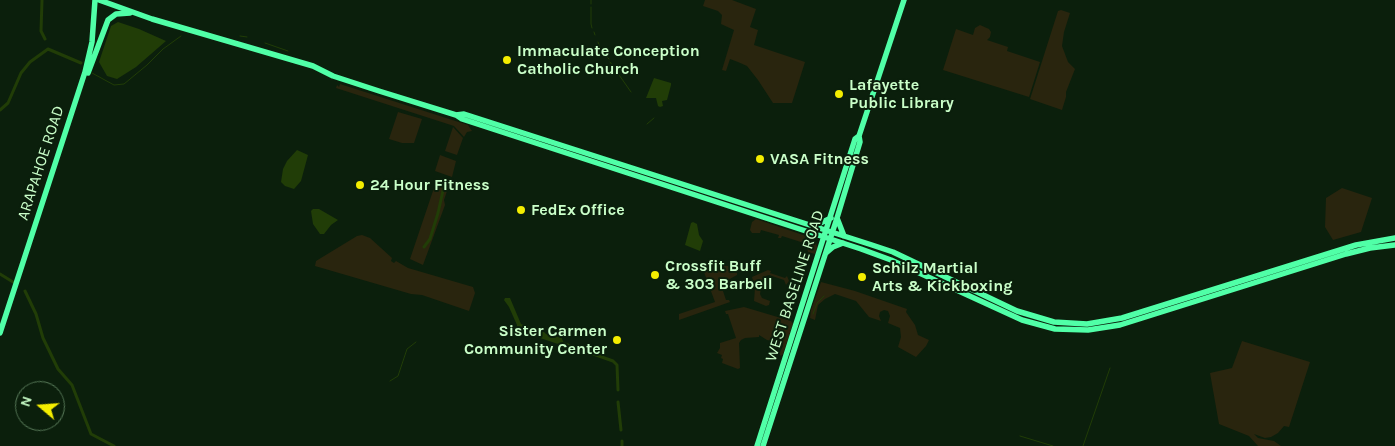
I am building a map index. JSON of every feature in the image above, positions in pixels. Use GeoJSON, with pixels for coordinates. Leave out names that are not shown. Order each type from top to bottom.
{"type":"FeatureCollection","features":[{"type":"Feature","properties":{"kind":"main road"},"geometry":{"type":"LineString","coordinates":[[97,0],[136,14],[313,66],[333,76],[843,243],[891,260],[1022,320],[1055,328],[1077,330],[1100,329],[1120,325],[1346,254],[1370,248],[1395,245]]}},
{"type":"Feature","properties":{"kind":"main road","name":"ARAPAHOE ROAD"},"geometry":{"type":"LineString","coordinates":[[0,333],[90,53],[97,0]]}},
{"type":"Feature","properties":{"kind":"main road","name":"WEST BASELINE ROAD"},"geometry":{"type":"LineString","coordinates":[[762,446],[829,231],[860,142],[859,136],[904,0]]}},
{"type":"Feature","properties":{"kind":"main road"},"geometry":{"type":"LineString","coordinates":[[71,114],[108,20],[116,14],[136,14]]}},
{"type":"Feature","properties":{"kind":"main road"},"geometry":{"type":"LineString","coordinates":[[456,115],[464,114],[892,252],[1023,313],[1054,322],[1079,324],[1122,318],[1356,245],[1395,238]]}},
{"type":"Feature","properties":{"kind":"main road"},"geometry":{"type":"LineString","coordinates":[[814,226],[834,218],[844,236]]}},
{"type":"Feature","properties":{"kind":"main road"},"geometry":{"type":"LineString","coordinates":[[814,234],[823,251],[843,243]]}},
{"type":"Feature","properties":{"kind":"main road","name":"WEST BASELINE ROAD"},"geometry":{"type":"LineString","coordinates":[[757,446],[823,251]]}},
{"type":"Feature","properties":{"kind":"shaded area"},"geometry":{"type":"Polygon","coordinates":[[[705,0],[732,0],[756,9],[750,27],[758,30],[754,45],[805,62],[792,103],[773,103],[747,66],[730,59],[726,71],[722,70],[734,30],[721,24],[722,15],[718,11],[703,6],[705,0]]]}},
{"type":"Feature","properties":{"kind":"shaded area"},"geometry":{"type":"Polygon","coordinates":[[[1058,11],[1070,13],[1062,46],[1068,62],[1075,69],[1066,92],[1062,110],[1030,99],[1058,11]]]}},
{"type":"Feature","properties":{"kind":"shaded area"},"geometry":{"type":"Polygon","coordinates":[[[118,22],[166,41],[136,67],[117,79],[107,76],[99,62],[111,26],[118,22]]]}},
{"type":"Feature","properties":{"kind":"shaded area"},"geometry":{"type":"Polygon","coordinates":[[[980,25],[991,32],[987,40],[1008,47],[1007,51],[1040,62],[1029,97],[943,70],[956,29],[973,35],[975,28],[980,25]]]}},
{"type":"Feature","properties":{"kind":"shaded area"},"geometry":{"type":"Polygon","coordinates":[[[654,78],[671,83],[667,100],[662,101],[663,106],[660,107],[656,98],[646,98],[654,78]]]}},
{"type":"Feature","properties":{"kind":"shaded area"},"geometry":{"type":"Polygon","coordinates":[[[340,84],[468,125],[472,131],[467,132],[464,137],[454,126],[336,88],[340,84]]]}},
{"type":"Feature","properties":{"kind":"shaded area"},"geometry":{"type":"Polygon","coordinates":[[[398,112],[422,119],[414,143],[402,143],[389,139],[398,112]]]}},
{"type":"Feature","properties":{"kind":"shaded area"},"geometry":{"type":"Polygon","coordinates":[[[453,127],[463,138],[457,155],[445,151],[453,127]]]}},
{"type":"Feature","properties":{"kind":"shaded area"},"geometry":{"type":"Polygon","coordinates":[[[297,150],[308,155],[301,181],[294,189],[285,186],[281,182],[283,169],[287,161],[297,150]]]}},
{"type":"Feature","properties":{"kind":"shaded area"},"geometry":{"type":"Polygon","coordinates":[[[440,155],[456,161],[452,177],[435,171],[440,155]]]}},
{"type":"Feature","properties":{"kind":"shaded area"},"geometry":{"type":"Polygon","coordinates":[[[437,179],[450,182],[444,200],[445,205],[423,265],[410,259],[437,179]]]}},
{"type":"Feature","properties":{"kind":"shaded area"},"geometry":{"type":"Polygon","coordinates":[[[1342,188],[1372,198],[1361,232],[1333,240],[1325,227],[1326,198],[1342,188]]]}},
{"type":"Feature","properties":{"kind":"shaded area"},"geometry":{"type":"Polygon","coordinates":[[[319,209],[338,220],[324,234],[320,234],[313,224],[311,211],[319,209]]]}},
{"type":"Feature","properties":{"kind":"shaded area"},"geometry":{"type":"Polygon","coordinates":[[[756,219],[812,238],[816,241],[817,248],[815,254],[808,252],[807,247],[803,246],[804,243],[782,236],[778,238],[779,235],[761,230],[760,233],[752,233],[750,230],[752,222],[756,219]]]}},
{"type":"Feature","properties":{"kind":"shaded area"},"geometry":{"type":"Polygon","coordinates":[[[691,223],[697,224],[699,235],[703,241],[700,251],[685,245],[691,223]]]}},
{"type":"Feature","properties":{"kind":"shaded area"},"geometry":{"type":"Polygon","coordinates":[[[362,235],[370,238],[392,258],[391,261],[394,263],[396,261],[408,268],[473,287],[475,293],[469,311],[422,295],[411,294],[315,266],[316,261],[357,236],[362,235]]]}},
{"type":"Feature","properties":{"kind":"shaded area"},"geometry":{"type":"Polygon","coordinates":[[[701,264],[728,266],[737,270],[737,275],[726,281],[727,285],[722,288],[726,300],[730,302],[679,320],[679,314],[715,302],[701,264]]]}},
{"type":"Feature","properties":{"kind":"shaded area"},"geometry":{"type":"Polygon","coordinates":[[[768,270],[771,271],[770,273],[785,278],[787,276],[789,281],[786,285],[784,280],[769,275],[766,276],[762,282],[760,294],[762,298],[770,301],[769,305],[766,306],[754,301],[755,288],[752,277],[768,270]]]}},
{"type":"Feature","properties":{"kind":"shaded area"},"geometry":{"type":"Polygon","coordinates":[[[821,282],[855,291],[907,309],[906,312],[915,325],[918,335],[929,340],[926,346],[916,357],[898,347],[901,337],[900,328],[888,323],[890,316],[888,311],[880,312],[881,321],[869,317],[856,301],[835,294],[818,305],[815,320],[810,318],[821,282]]]}},
{"type":"Feature","properties":{"kind":"shaded area"},"geometry":{"type":"Polygon","coordinates":[[[505,298],[510,298],[521,324],[529,326],[532,332],[544,332],[554,337],[561,336],[564,344],[561,345],[516,330],[517,325],[504,300],[505,298]]]}},
{"type":"Feature","properties":{"kind":"shaded area"},"geometry":{"type":"Polygon","coordinates":[[[744,307],[791,321],[793,324],[781,356],[779,354],[783,346],[782,343],[767,340],[759,335],[759,337],[741,340],[739,343],[740,368],[738,369],[722,363],[722,355],[717,353],[720,343],[736,338],[728,314],[725,311],[744,307]]]}},
{"type":"Feature","properties":{"kind":"shaded area"},"geometry":{"type":"Polygon","coordinates":[[[1242,341],[1310,362],[1289,427],[1284,426],[1271,437],[1265,438],[1254,434],[1258,438],[1274,441],[1281,446],[1258,446],[1249,436],[1219,424],[1210,373],[1232,368],[1242,341]]]}},
{"type":"Feature","properties":{"kind":"waterway"},"geometry":{"type":"LineString","coordinates":[[42,0],[41,31],[45,39]]}},
{"type":"Feature","properties":{"kind":"waterway"},"geometry":{"type":"LineString","coordinates":[[591,7],[592,28]]}},
{"type":"Feature","properties":{"kind":"waterway"},"geometry":{"type":"LineString","coordinates":[[92,73],[114,85],[124,84],[163,49],[181,36]]}},
{"type":"Feature","properties":{"kind":"waterway"},"geometry":{"type":"LineString","coordinates":[[240,36],[247,37]]}},
{"type":"Feature","properties":{"kind":"waterway"},"geometry":{"type":"LineString","coordinates":[[598,42],[602,52],[609,59]]}},
{"type":"Feature","properties":{"kind":"waterway"},"geometry":{"type":"LineString","coordinates":[[265,43],[288,51]]}},
{"type":"Feature","properties":{"kind":"waterway"},"geometry":{"type":"LineString","coordinates":[[0,110],[8,103],[21,73],[30,62],[48,49],[81,63]]}},
{"type":"Feature","properties":{"kind":"waterway"},"geometry":{"type":"LineString","coordinates":[[610,62],[631,92]]}},
{"type":"Feature","properties":{"kind":"waterway"},"geometry":{"type":"LineString","coordinates":[[647,124],[654,118]]}},
{"type":"Feature","properties":{"kind":"waterway"},"geometry":{"type":"LineString","coordinates":[[424,247],[430,239],[444,186]]}},
{"type":"Feature","properties":{"kind":"waterway"},"geometry":{"type":"LineString","coordinates":[[0,274],[13,282]]}},
{"type":"Feature","properties":{"kind":"waterway"},"geometry":{"type":"LineString","coordinates":[[25,291],[36,314],[43,338],[58,369],[72,385],[91,434],[114,446]]}},
{"type":"Feature","properties":{"kind":"waterway"},"geometry":{"type":"LineString","coordinates":[[813,314],[817,303],[824,296]]}},
{"type":"Feature","properties":{"kind":"waterway"},"geometry":{"type":"LineString","coordinates":[[390,381],[398,376],[407,349],[416,342]]}},
{"type":"Feature","properties":{"kind":"waterway"},"geometry":{"type":"LineString","coordinates":[[562,343],[613,361],[617,365],[618,390]]}},
{"type":"Feature","properties":{"kind":"waterway"},"geometry":{"type":"LineString","coordinates":[[1083,446],[1110,368]]}},
{"type":"Feature","properties":{"kind":"waterway"},"geometry":{"type":"LineString","coordinates":[[618,402],[621,430]]}},
{"type":"Feature","properties":{"kind":"waterway"},"geometry":{"type":"LineString","coordinates":[[1020,436],[1053,446]]}},
{"type":"Feature","properties":{"kind":"waterway"},"geometry":{"type":"LineString","coordinates":[[622,441],[622,446]]}},
{"type":"Feature","properties":{"kind":"place","name":"Immaculate Conception Catholic Church"},"geometry":{"type":"Point","coordinates":[507,60]}},
{"type":"Feature","properties":{"kind":"place","name":"Lafayette Public Library"},"geometry":{"type":"Point","coordinates":[839,94]}},
{"type":"Feature","properties":{"kind":"place","name":"VASA Fitness"},"geometry":{"type":"Point","coordinates":[760,159]}},
{"type":"Feature","properties":{"kind":"place","name":"24 Hour Fitness"},"geometry":{"type":"Point","coordinates":[360,185]}},
{"type":"Feature","properties":{"kind":"place","name":"FedEx Office"},"geometry":{"type":"Point","coordinates":[521,210]}},
{"type":"Feature","properties":{"kind":"place","name":"Crossfit Buff & 303 Barbell"},"geometry":{"type":"Point","coordinates":[655,275]}},
{"type":"Feature","properties":{"kind":"place","name":"Schilz Martial Arts & Kickboxing"},"geometry":{"type":"Point","coordinates":[862,277]}},
{"type":"Feature","properties":{"kind":"place","name":"Sister Carmen Community Center"},"geometry":{"type":"Point","coordinates":[617,340]}}]}
